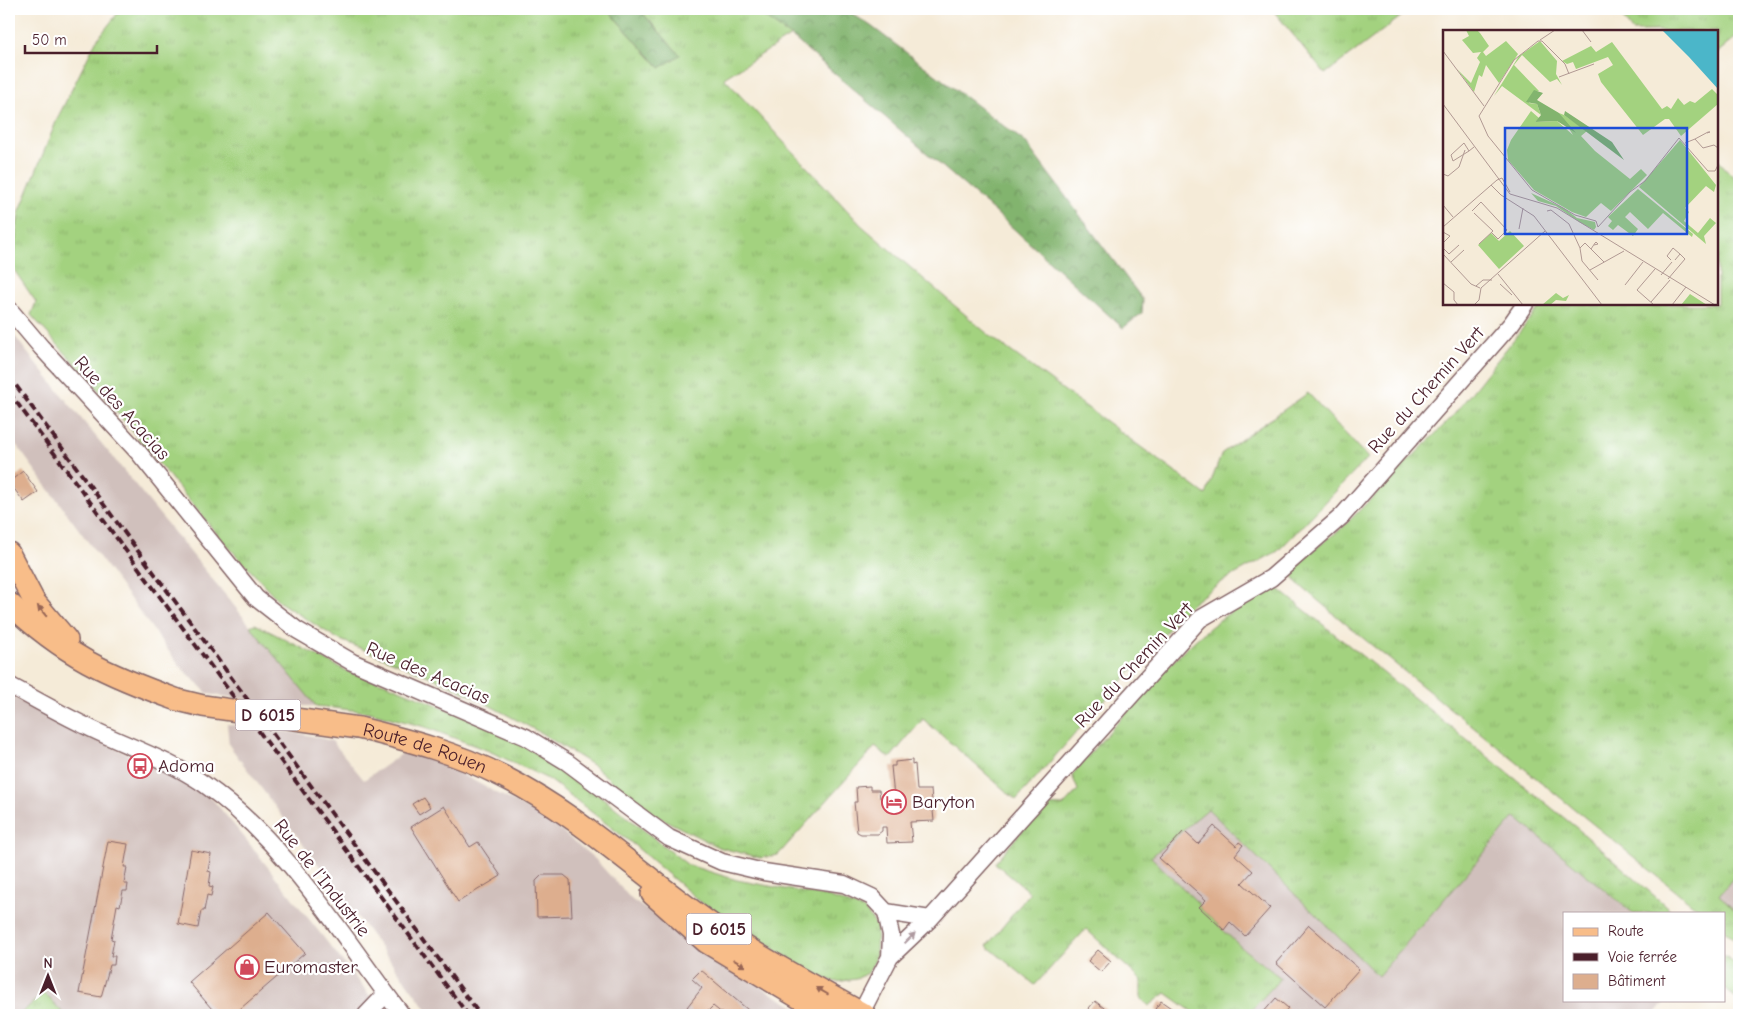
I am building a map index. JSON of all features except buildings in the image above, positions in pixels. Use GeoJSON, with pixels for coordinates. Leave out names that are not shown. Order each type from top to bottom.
{"type":"FeatureCollection","features":[{"type":"Feature","properties":{"kind":"main road"},"geometry":{"type":"LineString","coordinates":[[9,553],[34,601],[85,662]]}},
{"type":"Feature","properties":{"kind":"main road","name":"Route de Rouen"},"geometry":{"type":"LineString","coordinates":[[9,603],[49,638],[85,662],[125,681],[178,700],[203,706],[359,728],[407,740],[462,758],[502,776],[545,801],[584,828],[721,930],[862,1015]]}},
{"type":"Feature","properties":{"kind":"main road","name":"Route de Rouen"},"geometry":{"type":"LineString","coordinates":[[584,828],[683,924],[706,942],[828,1015]]}},
{"type":"Feature","properties":{"kind":"street","name":"Rue du Chemin Vert"},"geometry":{"type":"LineString","coordinates":[[862,1015],[890,957],[930,919],[1200,619],[1271,578],[1342,516],[1511,324],[1523,305]]}},
{"type":"Feature","properties":{"kind":"street","name":"Rue des Acacias"},"geometry":{"type":"LineString","coordinates":[[9,309],[40,347],[138,453],[256,598],[297,630],[352,662],[526,738],[567,762],[669,838],[722,862],[764,872],[844,884],[872,897],[886,912]]}},
{"type":"Feature","properties":{"kind":"street","name":"Rue de l'Industrie"},"geometry":{"type":"LineString","coordinates":[[9,685],[92,729],[156,757],[203,783],[240,812],[279,850],[402,1015]]}},
{"type":"Feature","properties":{"kind":"street"},"geometry":{"type":"LineString","coordinates":[[890,957],[891,935],[886,912],[930,919]]}},
{"type":"Feature","properties":{"kind":"street"},"geometry":{"type":"LineString","coordinates":[[366,1015],[386,994]]}},
{"type":"Feature","properties":{"kind":"shaded area"},"geometry":{"type":"Polygon","coordinates":[[[9,328],[316,706],[296,706],[208,694],[179,665],[9,435],[9,328]]]}},
{"type":"Feature","properties":{"kind":"shaded area"},"geometry":{"type":"Polygon","coordinates":[[[9,695],[58,722],[169,773],[213,800],[385,1015],[9,1015],[9,695]]]}},
{"type":"Feature","properties":{"kind":"shaded area"},"geometry":{"type":"Polygon","coordinates":[[[227,724],[303,734],[332,741],[364,780],[406,751],[440,763],[548,820],[595,859],[632,900],[745,978],[809,1015],[431,1015],[229,745],[227,724]]]}},
{"type":"Feature","properties":{"kind":"shaded area"},"geometry":{"type":"Polygon","coordinates":[[[1208,809],[1378,975],[1515,817],[1632,912],[1563,912],[1563,1002],[1665,1002],[1653,1015],[1247,1015],[1281,979],[1242,948],[1151,857],[1208,809]]]}},
{"type":"Feature","properties":{"kind":"shaded area"},"geometry":{"type":"Polygon","coordinates":[[[1739,871],[1739,913],[1719,895],[1739,871]]]}},
{"type":"Feature","properties":{"kind":"green space"},"geometry":{"type":"Polygon","coordinates":[[[121,9],[607,9],[660,68],[679,54],[639,9],[753,9],[791,36],[724,78],[861,225],[990,336],[1206,495],[1222,453],[1308,393],[1368,458],[1278,551],[1221,582],[1190,605],[1016,800],[923,719],[890,758],[875,747],[778,855],[760,858],[718,847],[647,811],[594,766],[541,733],[453,686],[338,639],[281,603],[221,539],[95,386],[31,315],[36,302],[12,267],[19,213],[58,117],[96,41],[121,9]]]}},
{"type":"Feature","properties":{"kind":"green space"},"geometry":{"type":"Polygon","coordinates":[[[607,9],[639,9],[680,55],[660,68],[607,9]]]}},
{"type":"Feature","properties":{"kind":"green space"},"geometry":{"type":"Polygon","coordinates":[[[753,9],[845,9],[871,26],[1025,142],[1143,300],[1142,313],[1123,328],[994,211],[791,36],[753,9]]]}},
{"type":"Feature","properties":{"kind":"green space"},"geometry":{"type":"Polygon","coordinates":[[[1272,9],[1411,9],[1325,74],[1272,9]]]}},
{"type":"Feature","properties":{"kind":"green space"},"geometry":{"type":"Polygon","coordinates":[[[1616,9],[1739,9],[1739,35],[1718,52],[1718,30],[1631,30],[1616,9]]]}},
{"type":"Feature","properties":{"kind":"green space"},"geometry":{"type":"Polygon","coordinates":[[[1718,160],[1739,183],[1739,765],[1731,774],[1739,780],[1739,871],[1719,895],[1739,913],[1739,942],[1726,932],[1726,912],[1702,912],[1358,634],[1297,583],[1289,569],[1342,528],[1452,417],[1541,305],[1718,305],[1718,160]]]}},
{"type":"Feature","properties":{"kind":"green space"},"geometry":{"type":"Polygon","coordinates":[[[1276,587],[1578,829],[1673,912],[1632,912],[1515,817],[1378,976],[1208,809],[1151,857],[1242,948],[1281,978],[1247,1015],[1197,1015],[1166,993],[1149,1006],[1141,998],[1141,980],[1086,929],[1035,985],[987,946],[1030,893],[995,863],[1044,805],[1063,806],[1078,790],[1072,775],[1170,664],[1218,621],[1255,597],[1276,587]]]}},
{"type":"Feature","properties":{"kind":"green space"},"geometry":{"type":"Polygon","coordinates":[[[255,624],[351,673],[387,684],[488,726],[570,772],[688,865],[737,880],[828,897],[865,910],[877,927],[876,958],[868,973],[856,979],[836,982],[817,976],[711,911],[634,845],[550,780],[489,751],[425,727],[369,712],[316,706],[250,626],[255,624]]]}},
{"type":"Feature","properties":{"kind":"green space"},"geometry":{"type":"Polygon","coordinates":[[[1726,957],[1739,967],[1739,1001],[1726,990],[1726,957]]]}},
{"type":"Feature","properties":{"kind":"green space"},"geometry":{"type":"Polygon","coordinates":[[[44,993],[65,1015],[19,1015],[44,993]]]}},
{"type":"Feature","properties":{"kind":"railway"},"geometry":{"type":"LineString","coordinates":[[9,376],[480,1015]]}},
{"type":"Feature","properties":{"kind":"railway"},"geometry":{"type":"LineString","coordinates":[[9,392],[468,1015]]}},
{"type":"Feature","properties":{"kind":"place","name":"Adoma"},"geometry":{"type":"Point","coordinates":[140,766]}},
{"type":"Feature","properties":{"kind":"place","name":"Baryton"},"geometry":{"type":"Point","coordinates":[894,802]}},
{"type":"Feature","properties":{"kind":"place","name":"Euromaster"},"geometry":{"type":"Point","coordinates":[247,967]}}]}
